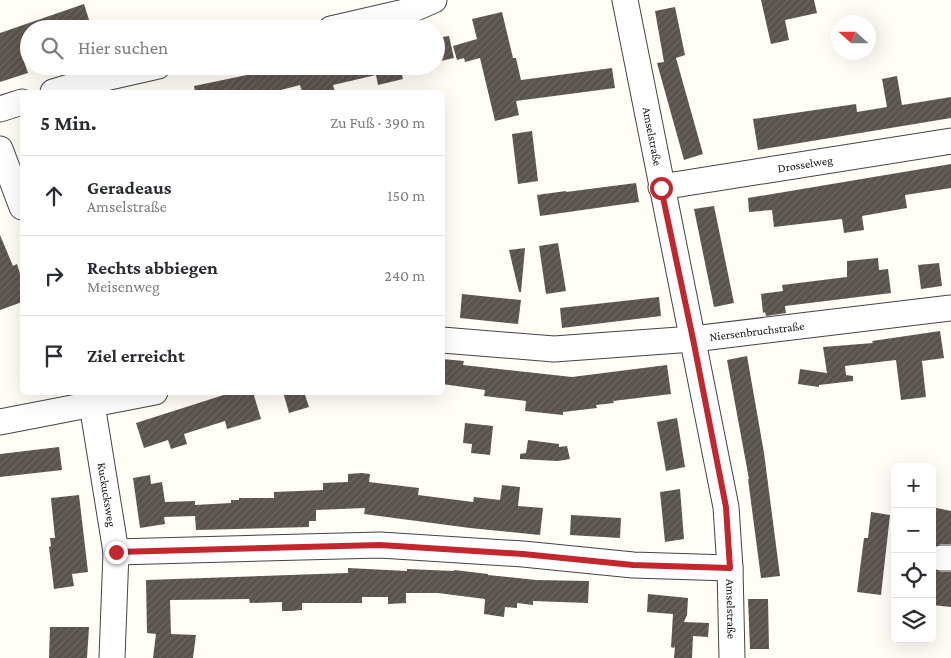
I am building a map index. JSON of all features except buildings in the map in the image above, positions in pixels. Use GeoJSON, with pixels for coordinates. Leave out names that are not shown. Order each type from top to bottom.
{"type":"FeatureCollection","features":[{"type":"Feature","properties":{"kind":"street"},"geometry":{"type":"LineString","coordinates":[[370,20],[409,11],[434,0]]}},
{"type":"Feature","properties":{"kind":"street","name":"Amselstraße"},"geometry":{"type":"LineString","coordinates":[[625,0],[726,507],[730,568],[732,658]]}},
{"type":"Feature","properties":{"kind":"street"},"geometry":{"type":"LineString","coordinates":[[60,90],[118,75]]}},
{"type":"Feature","properties":{"kind":"street"},"geometry":{"type":"LineString","coordinates":[[0,109],[20,103]]}},
{"type":"Feature","properties":{"kind":"street","name":"Drosselweg"},"geometry":{"type":"LineString","coordinates":[[661,188],[951,142]]}},
{"type":"Feature","properties":{"kind":"street"},"geometry":{"type":"LineString","coordinates":[[0,149],[20,202]]}},
{"type":"Feature","properties":{"kind":"street","name":"Niersenbruchstraße"},"geometry":{"type":"LineString","coordinates":[[445,340],[554,349],[693,339],[951,308]]}},
{"type":"Feature","properties":{"kind":"street"},"geometry":{"type":"LineString","coordinates":[[0,422],[92,399],[127,395]]}},
{"type":"Feature","properties":{"kind":"street","name":"Kuckucksweg"},"geometry":{"type":"LineString","coordinates":[[92,399],[116,552],[112,658]]}},
{"type":"Feature","properties":{"kind":"street"},"geometry":{"type":"LineString","coordinates":[[116,552],[380,545],[523,554],[633,565],[730,568]]}},
{"type":"Feature","properties":{"kind":"route"},"geometry":{"type":"LineString","coordinates":[[116,552],[380,545],[523,554],[633,565],[730,568],[726,507],[661,188]]}}]}
